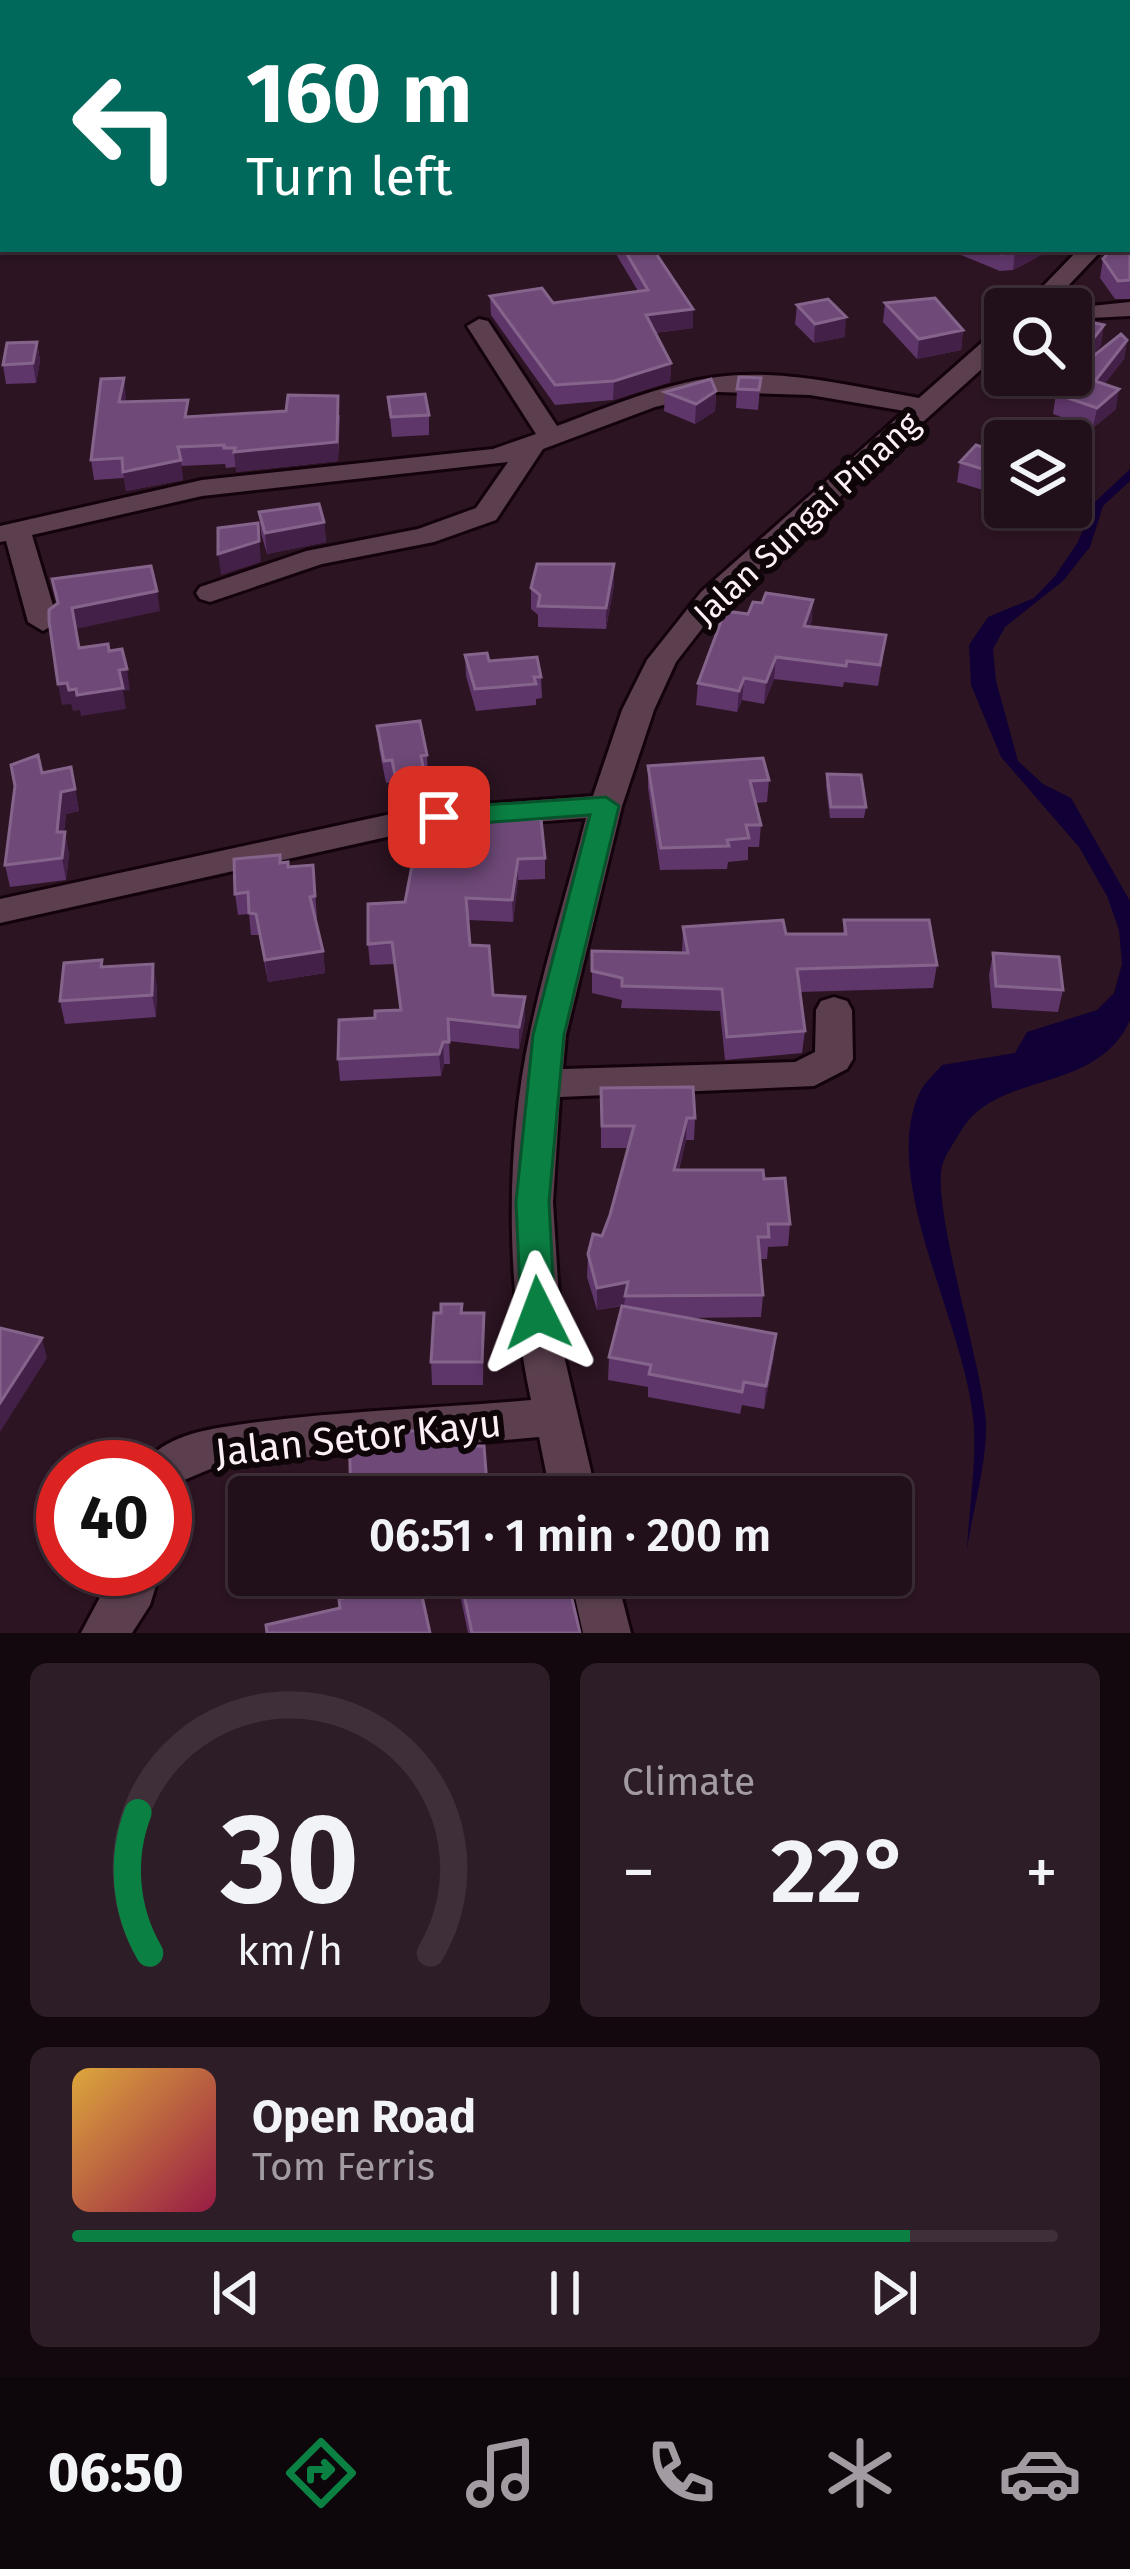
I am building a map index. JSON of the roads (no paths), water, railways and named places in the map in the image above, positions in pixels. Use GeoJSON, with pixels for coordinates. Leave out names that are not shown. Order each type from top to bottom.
{"type":"FeatureCollection","features":[{"type":"Feature","properties":{"kind":"street"},"geometry":{"type":"LineString","coordinates":[[1050,288],[1080,252]]}},
{"type":"Feature","properties":{"kind":"street"},"geometry":{"type":"LineString","coordinates":[[1092,311],[1130,309]]}},
{"type":"Feature","properties":{"kind":"street"},"geometry":{"type":"LineString","coordinates":[[479,326],[542,442]]}},
{"type":"Feature","properties":{"kind":"street","name":"Jalan Sungai Pinang"},"geometry":{"type":"LineString","coordinates":[[569,1476],[541,1347],[535,1279],[533,1202],[543,1084],[548,1035],[606,806],[638,710],[662,660],[699,614],[984,353]]}},
{"type":"Feature","properties":{"kind":"street"},"geometry":{"type":"LineString","coordinates":[[43,622],[8,532],[202,488],[462,464],[542,442],[646,402],[718,384],[810,387],[926,407]]}},
{"type":"Feature","properties":{"kind":"street"},"geometry":{"type":"LineString","coordinates":[[210,593],[277,568],[424,536],[486,514],[542,442]]}},
{"type":"Feature","properties":{"kind":"street"},"geometry":{"type":"LineString","coordinates":[[0,911],[414,820],[606,806]]}},
{"type":"Feature","properties":{"kind":"street"},"geometry":{"type":"LineString","coordinates":[[543,1084],[672,1077],[784,1078],[816,1073],[834,1059],[834,1010]]}},
{"type":"Feature","properties":{"kind":"street","name":"Jalan Setor Kayu"},"geometry":{"type":"LineString","coordinates":[[192,1455],[220,1446],[554,1418]]}},
{"type":"Feature","properties":{"kind":"street"},"geometry":{"type":"LineString","coordinates":[[105,1633],[130,1596]]}},
{"type":"Feature","properties":{"kind":"street"},"geometry":{"type":"LineString","coordinates":[[598,1596],[607,1633]]}}]}
